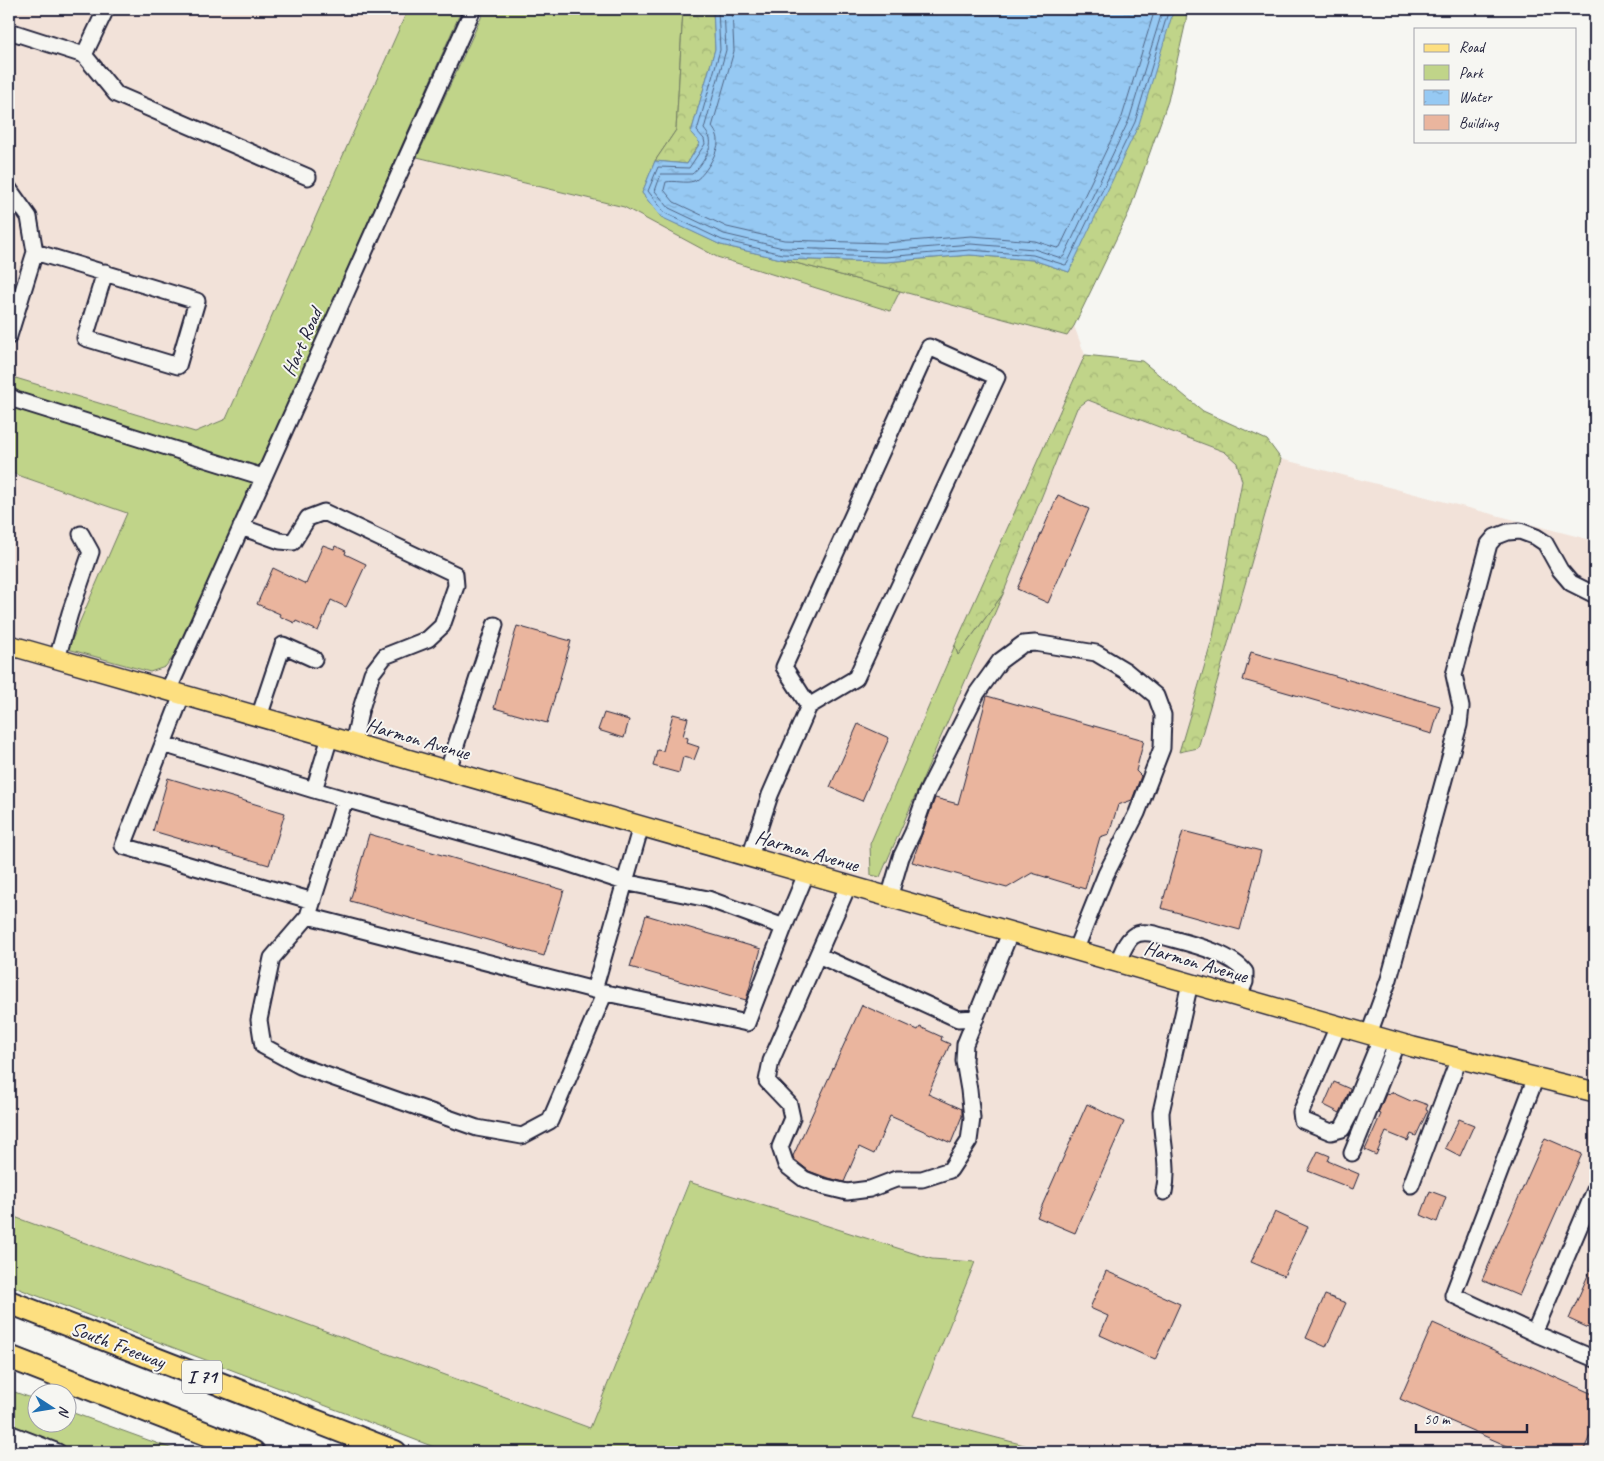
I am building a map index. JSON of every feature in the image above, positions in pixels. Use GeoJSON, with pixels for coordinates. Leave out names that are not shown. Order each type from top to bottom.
{"type":"FeatureCollection","features":[{"type":"Feature","properties":{"kind":"highway","name":"South Freeway"},"geometry":{"type":"LineString","coordinates":[[9,1302],[395,1452]]}},
{"type":"Feature","properties":{"kind":"highway","name":"I 71"},"geometry":{"type":"LineString","coordinates":[[9,1357],[253,1452]]}},
{"type":"Feature","properties":{"kind":"main road","name":"Harmon Avenue"},"geometry":{"type":"LineString","coordinates":[[9,645],[1238,998],[1382,1038],[1595,1092]]}},
{"type":"Feature","properties":{"kind":"street"},"geometry":{"type":"LineString","coordinates":[[84,55],[106,9]]}},
{"type":"Feature","properties":{"kind":"street","name":"Hart Road"},"geometry":{"type":"LineString","coordinates":[[313,901],[123,846],[163,744],[175,693],[241,527],[472,9]]}},
{"type":"Feature","properties":{"kind":"street"},"geometry":{"type":"LineString","coordinates":[[9,31],[84,55],[116,94],[308,177]]}},
{"type":"Feature","properties":{"kind":"street"},"geometry":{"type":"LineString","coordinates":[[9,189],[28,217],[35,252],[14,300],[9,336]]}},
{"type":"Feature","properties":{"kind":"street"},"geometry":{"type":"LineString","coordinates":[[35,252],[104,272],[197,301],[178,366],[85,338],[104,272]]}},
{"type":"Feature","properties":{"kind":"street"},"geometry":{"type":"LineString","coordinates":[[750,858],[770,795],[809,706],[856,678],[997,377],[929,346],[784,668],[809,706]]}},
{"type":"Feature","properties":{"kind":"street"},"geometry":{"type":"LineString","coordinates":[[9,396],[16,400],[263,477]]}},
{"type":"Feature","properties":{"kind":"street"},"geometry":{"type":"LineString","coordinates":[[241,527],[280,541],[293,542],[308,518],[324,512],[455,574],[456,586],[442,626],[428,639],[385,656],[372,673],[360,712],[353,744]]}},
{"type":"Feature","properties":{"kind":"street"},"geometry":{"type":"LineString","coordinates":[[1352,1153],[1382,1038],[1389,979],[1460,725],[1461,707],[1454,675],[1489,544],[1495,537],[1508,532],[1520,531],[1536,537],[1545,543],[1560,570],[1571,583],[1595,595]]}},
{"type":"Feature","properties":{"kind":"street"},"geometry":{"type":"LineString","coordinates":[[57,659],[70,613],[91,552],[81,534]]}},
{"type":"Feature","properties":{"kind":"street"},"geometry":{"type":"LineString","coordinates":[[448,770],[495,625]]}},
{"type":"Feature","properties":{"kind":"street"},"geometry":{"type":"LineString","coordinates":[[889,898],[901,857],[913,832],[927,792],[977,693],[1000,661],[1024,644],[1096,653],[1126,671],[1156,696],[1163,715],[1162,748],[1136,813],[1106,874],[1075,951]]}},
{"type":"Feature","properties":{"kind":"street"},"geometry":{"type":"LineString","coordinates":[[259,717],[283,645],[314,658]]}},
{"type":"Feature","properties":{"kind":"street"},"geometry":{"type":"LineString","coordinates":[[314,790],[330,737]]}},
{"type":"Feature","properties":{"kind":"street"},"geometry":{"type":"LineString","coordinates":[[163,744],[314,790],[561,861],[624,882],[708,899],[784,928]]}},
{"type":"Feature","properties":{"kind":"street"},"geometry":{"type":"LineString","coordinates":[[345,799],[308,916],[272,958],[259,1020],[263,1046],[300,1066],[477,1128],[522,1136],[550,1121],[599,991],[624,882],[641,826]]}},
{"type":"Feature","properties":{"kind":"street"},"geometry":{"type":"LineString","coordinates":[[308,916],[599,991],[747,1023],[806,874]]}},
{"type":"Feature","properties":{"kind":"street"},"geometry":{"type":"LineString","coordinates":[[848,886],[771,1061],[767,1081],[789,1104],[792,1118],[780,1148],[786,1165],[804,1179],[822,1186],[847,1192],[870,1188],[896,1179],[922,1179],[950,1170],[968,1141],[972,1118],[970,1090],[964,1061],[965,1044],[1010,933]]}},
{"type":"Feature","properties":{"kind":"street"},"geometry":{"type":"LineString","coordinates":[[1117,963],[1128,940],[1135,934],[1144,932],[1155,934],[1226,956],[1238,963],[1245,972],[1245,982],[1238,998]]}},
{"type":"Feature","properties":{"kind":"street"},"geometry":{"type":"LineString","coordinates":[[818,955],[958,1019],[976,1018]]}},
{"type":"Feature","properties":{"kind":"street"},"geometry":{"type":"LineString","coordinates":[[1164,1192],[1167,1178],[1161,1133],[1161,1112],[1190,984]]}},
{"type":"Feature","properties":{"kind":"street"},"geometry":{"type":"LineString","coordinates":[[1338,1026],[1301,1112],[1302,1120],[1331,1132],[1342,1129],[1382,1038]]}},
{"type":"Feature","properties":{"kind":"street"},"geometry":{"type":"LineString","coordinates":[[1411,1185],[1460,1058]]}},
{"type":"Feature","properties":{"kind":"street"},"geometry":{"type":"LineString","coordinates":[[1536,1077],[1453,1295],[1595,1359]]}},
{"type":"Feature","properties":{"kind":"street"},"geometry":{"type":"LineString","coordinates":[[1534,1333],[1595,1190]]}},
{"type":"Feature","properties":{"kind":"street"},"geometry":{"type":"LineString","coordinates":[[9,1433],[58,1452]]}},
{"type":"Feature","properties":{"kind":"shaded area"},"geometry":{"type":"Polygon","coordinates":[[[9,9],[408,9],[226,419],[195,432],[9,376],[9,9]]]}},
{"type":"Feature","properties":{"kind":"shaded area"},"geometry":{"type":"Polygon","coordinates":[[[399,153],[624,207],[717,257],[890,311],[900,291],[1066,336],[1074,326],[1085,355],[955,645],[870,844],[880,877],[1003,594],[1077,408],[1088,400],[1225,452],[1237,463],[1242,481],[1213,637],[1180,751],[1198,748],[1281,459],[1595,541],[1595,1452],[1051,1452],[913,1416],[975,1262],[932,1259],[688,1182],[591,1428],[9,1215],[9,472],[128,513],[68,649],[174,656],[399,153]]]}},
{"type":"Feature","properties":{"kind":"green space"},"geometry":{"type":"Polygon","coordinates":[[[408,9],[462,9],[269,447],[174,656],[165,667],[150,672],[68,649],[127,513],[9,472],[9,376],[195,432],[226,419],[408,9]]]}},
{"type":"Feature","properties":{"kind":"green space"},"geometry":{"type":"Polygon","coordinates":[[[485,9],[683,10],[676,130],[655,161],[642,193],[662,217],[721,245],[900,291],[890,311],[717,257],[624,207],[417,157],[485,9]]]}},
{"type":"Feature","properties":{"kind":"green space"},"geometry":{"type":"Polygon","coordinates":[[[678,9],[713,9],[715,49],[691,133],[700,142],[687,164],[655,161],[676,130],[683,10],[678,9]]]}},
{"type":"Feature","properties":{"kind":"green space"},"geometry":{"type":"Polygon","coordinates":[[[1174,9],[1187,9],[1168,101],[1129,212],[1074,326],[1067,336],[781,259],[885,262],[970,255],[1033,260],[1069,272],[1174,9]]]}},
{"type":"Feature","properties":{"kind":"green space"},"geometry":{"type":"Polygon","coordinates":[[[1085,355],[1142,361],[1203,411],[1267,440],[1281,459],[1198,748],[1179,752],[1213,637],[1242,481],[1237,463],[1225,452],[1088,400],[1077,408],[1003,594],[958,655],[955,645],[1085,355]]]}},
{"type":"Feature","properties":{"kind":"green space"},"geometry":{"type":"Polygon","coordinates":[[[1003,594],[880,877],[871,875],[870,844],[955,645],[958,655],[1003,594]]]}},
{"type":"Feature","properties":{"kind":"green space"},"geometry":{"type":"Polygon","coordinates":[[[689,1182],[932,1259],[975,1262],[913,1416],[1051,1452],[447,1452],[9,1285],[9,1215],[590,1428],[689,1182]]]}},
{"type":"Feature","properties":{"kind":"green space"},"geometry":{"type":"Polygon","coordinates":[[[9,1390],[28,1397],[28,1434],[78,1434],[78,1415],[181,1452],[64,1452],[9,1430],[9,1390]]]}},
{"type":"Feature","properties":{"kind":"water"},"geometry":{"type":"Polygon","coordinates":[[[713,9],[1174,9],[1139,124],[1069,272],[1033,260],[970,255],[885,262],[781,259],[721,245],[661,217],[642,193],[655,161],[687,164],[700,143],[691,133],[715,49],[713,9]]]}},
{"type":"Feature","properties":{"kind":"building"},"geometry":{"type":"Polygon","coordinates":[[[1058,495],[1089,509],[1048,603],[1017,589],[1058,495]]]}},
{"type":"Feature","properties":{"kind":"building"},"geometry":{"type":"Polygon","coordinates":[[[323,545],[334,549],[335,546],[346,551],[345,554],[366,564],[346,607],[331,600],[318,631],[279,616],[280,614],[257,604],[273,568],[306,584],[323,545]]]}},
{"type":"Feature","properties":{"kind":"building"},"geometry":{"type":"Polygon","coordinates":[[[517,626],[571,641],[547,723],[494,708],[517,626]]]}},
{"type":"Feature","properties":{"kind":"building"},"geometry":{"type":"Polygon","coordinates":[[[1251,652],[1440,706],[1432,734],[1243,680],[1251,652]]]}},
{"type":"Feature","properties":{"kind":"building"},"geometry":{"type":"Polygon","coordinates":[[[987,696],[1144,740],[1136,771],[1141,776],[1132,800],[1118,805],[1109,834],[1100,837],[1085,889],[1032,873],[1007,888],[912,862],[935,798],[958,804],[987,696]]]}},
{"type":"Feature","properties":{"kind":"building"},"geometry":{"type":"Polygon","coordinates":[[[604,713],[629,720],[624,738],[598,730],[604,713]]]}},
{"type":"Feature","properties":{"kind":"building"},"geometry":{"type":"Polygon","coordinates":[[[673,714],[688,718],[683,736],[688,738],[687,743],[699,747],[694,760],[683,757],[679,773],[653,766],[657,750],[663,751],[673,714]]]}},
{"type":"Feature","properties":{"kind":"building"},"geometry":{"type":"Polygon","coordinates":[[[858,724],[889,738],[862,801],[830,787],[858,724]]]}},
{"type":"Feature","properties":{"kind":"building"},"geometry":{"type":"Polygon","coordinates":[[[168,778],[285,813],[269,865],[153,831],[168,778]]]}},
{"type":"Feature","properties":{"kind":"building"},"geometry":{"type":"Polygon","coordinates":[[[1183,831],[1261,851],[1240,930],[1161,908],[1183,831]]]}},
{"type":"Feature","properties":{"kind":"building"},"geometry":{"type":"Polygon","coordinates":[[[369,834],[564,890],[544,956],[350,901],[369,834]]]}},
{"type":"Feature","properties":{"kind":"building"},"geometry":{"type":"Polygon","coordinates":[[[646,915],[761,949],[746,1000],[630,967],[646,915]]]}},
{"type":"Feature","properties":{"kind":"building"},"geometry":{"type":"Polygon","coordinates":[[[862,1005],[918,1030],[920,1027],[942,1037],[941,1040],[950,1044],[928,1094],[962,1109],[962,1116],[951,1143],[890,1116],[874,1154],[859,1147],[844,1182],[809,1171],[794,1159],[793,1156],[862,1005]]]}},
{"type":"Feature","properties":{"kind":"building"},"geometry":{"type":"Polygon","coordinates":[[[1334,1082],[1350,1089],[1340,1113],[1324,1105],[1334,1082]]]}},
{"type":"Feature","properties":{"kind":"building"},"geometry":{"type":"Polygon","coordinates":[[[1391,1092],[1413,1102],[1414,1100],[1428,1105],[1426,1109],[1428,1110],[1416,1136],[1411,1134],[1408,1141],[1386,1132],[1376,1155],[1365,1150],[1381,1114],[1378,1113],[1386,1094],[1389,1095],[1391,1092]]]}},
{"type":"Feature","properties":{"kind":"building"},"geometry":{"type":"Polygon","coordinates":[[[1087,1104],[1124,1122],[1075,1233],[1037,1217],[1087,1104]]]}},
{"type":"Feature","properties":{"kind":"building"},"geometry":{"type":"Polygon","coordinates":[[[1459,1119],[1474,1125],[1460,1156],[1445,1148],[1459,1119]]]}},
{"type":"Feature","properties":{"kind":"building"},"geometry":{"type":"Polygon","coordinates":[[[1545,1138],[1582,1154],[1519,1296],[1482,1280],[1545,1138]]]}},
{"type":"Feature","properties":{"kind":"building"},"geometry":{"type":"Polygon","coordinates":[[[1318,1151],[1330,1156],[1328,1161],[1359,1174],[1353,1189],[1308,1171],[1318,1151]]]}},
{"type":"Feature","properties":{"kind":"building"},"geometry":{"type":"Polygon","coordinates":[[[1430,1191],[1446,1197],[1437,1222],[1421,1215],[1430,1191]]]}},
{"type":"Feature","properties":{"kind":"building"},"geometry":{"type":"Polygon","coordinates":[[[1275,1212],[1308,1227],[1284,1276],[1251,1262],[1275,1212]]]}},
{"type":"Feature","properties":{"kind":"building"},"geometry":{"type":"Polygon","coordinates":[[[1595,1259],[1595,1331],[1569,1319],[1595,1259]]]}},
{"type":"Feature","properties":{"kind":"building"},"geometry":{"type":"Polygon","coordinates":[[[1106,1271],[1180,1304],[1155,1360],[1100,1335],[1108,1316],[1090,1308],[1106,1271]]]}},
{"type":"Feature","properties":{"kind":"building"},"geometry":{"type":"Polygon","coordinates":[[[1325,1295],[1346,1303],[1326,1347],[1306,1338],[1325,1295]]]}},
{"type":"Feature","properties":{"kind":"building"},"geometry":{"type":"Polygon","coordinates":[[[1433,1323],[1595,1395],[1595,1424],[1583,1452],[1521,1452],[1400,1399],[1433,1323]]]}}]}
